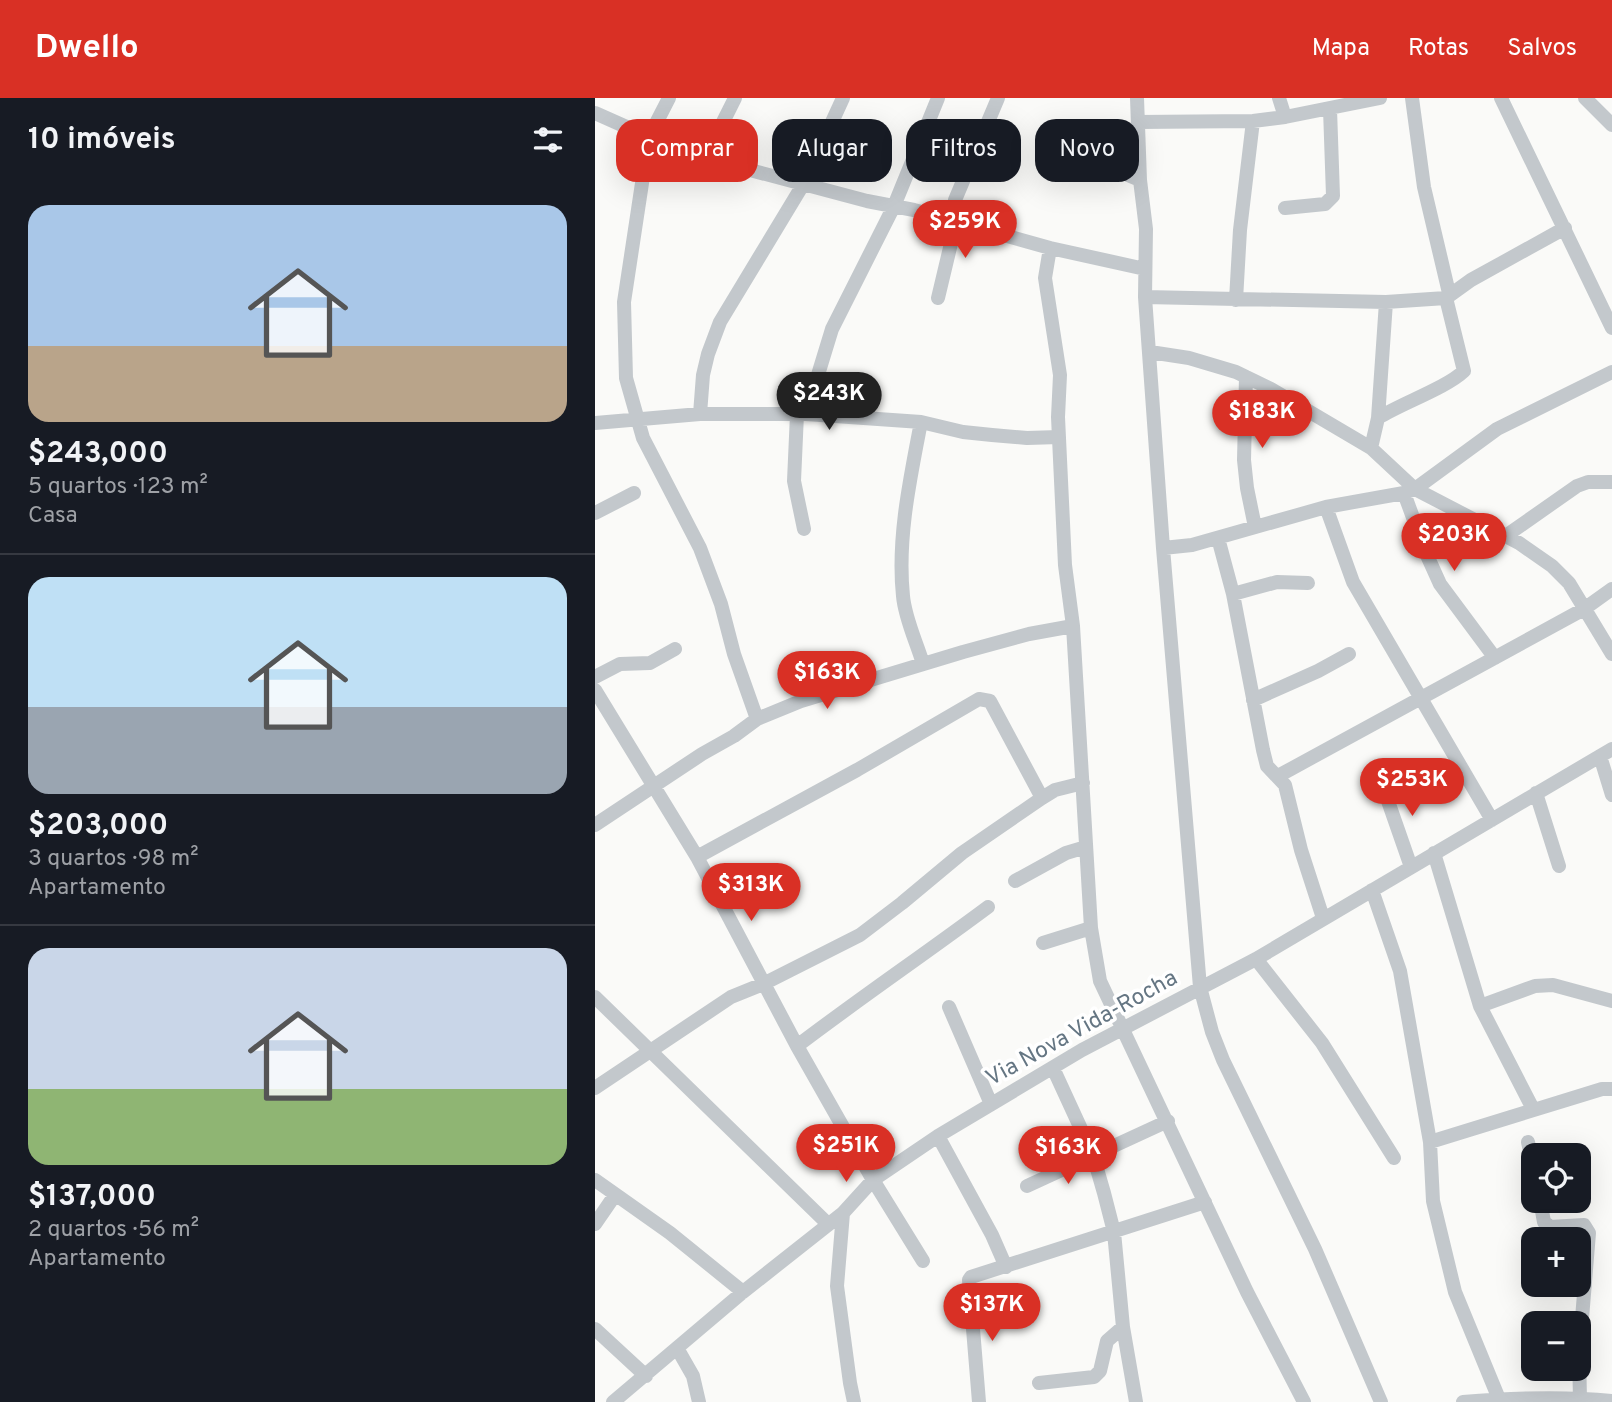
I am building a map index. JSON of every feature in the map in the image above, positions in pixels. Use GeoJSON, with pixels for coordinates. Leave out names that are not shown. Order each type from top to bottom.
{"type":"FeatureCollection","features":[{"type":"Feature","properties":{"kind":"street"},"geometry":{"type":"LineString","coordinates":[[658,119],[669,98]]}},
{"type":"Feature","properties":{"kind":"street"},"geometry":{"type":"LineString","coordinates":[[724,119],[735,98]]}},
{"type":"Feature","properties":{"kind":"street"},"geometry":{"type":"LineString","coordinates":[[700,414],[708,354],[720,322],[804,183],[843,98]]}},
{"type":"Feature","properties":{"kind":"street"},"geometry":{"type":"LineString","coordinates":[[804,529],[794,481],[802,414],[832,329],[894,205],[938,98]]}},
{"type":"Feature","properties":{"kind":"street"},"geometry":{"type":"LineString","coordinates":[[938,298],[953,235],[951,220],[959,186],[998,98]]}},
{"type":"Feature","properties":{"kind":"street"},"geometry":{"type":"LineString","coordinates":[[1137,98],[1138,119]]}},
{"type":"Feature","properties":{"kind":"street"},"geometry":{"type":"LineString","coordinates":[[1279,98],[1285,117]]}},
{"type":"Feature","properties":{"kind":"street"},"geometry":{"type":"LineString","coordinates":[[1139,122],[1254,121],[1380,98]]}},
{"type":"Feature","properties":{"kind":"street"},"geometry":{"type":"LineString","coordinates":[[1378,418],[1399,404],[1452,380],[1464,371],[1424,187],[1412,98]]}},
{"type":"Feature","properties":{"kind":"street"},"geometry":{"type":"LineString","coordinates":[[1501,98],[1612,328]]}},
{"type":"Feature","properties":{"kind":"street"},"geometry":{"type":"LineString","coordinates":[[1585,98],[1612,125]]}},
{"type":"Feature","properties":{"kind":"street"},"geometry":{"type":"LineString","coordinates":[[1285,208],[1325,204],[1333,195],[1330,109]]}},
{"type":"Feature","properties":{"kind":"street"},"geometry":{"type":"LineString","coordinates":[[595,113],[616,122]]}},
{"type":"Feature","properties":{"kind":"street"},"geometry":{"type":"LineString","coordinates":[[1236,300],[1240,230],[1254,121]]}},
{"type":"Feature","properties":{"kind":"street"},"geometry":{"type":"LineString","coordinates":[[1139,151],[1146,229],[1146,297],[1163,548],[1200,987],[1212,1032],[1233,1081],[1315,1249],[1381,1402]]}},
{"type":"Feature","properties":{"kind":"street"},"geometry":{"type":"LineString","coordinates":[[758,171],[1050,248],[1145,269]]}},
{"type":"Feature","properties":{"kind":"street"},"geometry":{"type":"LineString","coordinates":[[642,182],[624,302],[626,378],[643,438],[701,548],[757,719]]}},
{"type":"Feature","properties":{"kind":"street"},"geometry":{"type":"LineString","coordinates":[[1146,297],[1386,302],[1448,295],[1539,240],[1565,228]]}},
{"type":"Feature","properties":{"kind":"street"},"geometry":{"type":"LineString","coordinates":[[1050,248],[1045,278],[1060,375],[1059,438],[1065,565],[1073,626],[1091,928],[1100,981],[1247,1292],[1304,1402]]}},
{"type":"Feature","properties":{"kind":"street"},"geometry":{"type":"LineString","coordinates":[[1371,448],[1378,418],[1386,302]]}},
{"type":"Feature","properties":{"kind":"street"},"geometry":{"type":"LineString","coordinates":[[1150,352],[1189,358],[1246,377],[1318,415],[1371,448],[1410,491],[1507,535],[1536,554],[1569,583],[1612,653]]}},
{"type":"Feature","properties":{"kind":"street"},"geometry":{"type":"LineString","coordinates":[[1163,548],[1192,545],[1326,507],[1410,491],[1497,429],[1612,372]]}},
{"type":"Feature","properties":{"kind":"street"},"geometry":{"type":"LineString","coordinates":[[1246,377],[1244,460],[1255,527]]}},
{"type":"Feature","properties":{"kind":"street"},"geometry":{"type":"LineString","coordinates":[[595,423],[700,414],[802,414],[921,422],[992,435],[1059,438]]}},
{"type":"Feature","properties":{"kind":"street"},"geometry":{"type":"LineString","coordinates":[[921,422],[906,509],[902,564],[903,598],[923,664]]}},
{"type":"Feature","properties":{"kind":"street"},"geometry":{"type":"LineString","coordinates":[[1507,535],[1577,486],[1588,482],[1612,482]]}},
{"type":"Feature","properties":{"kind":"street"},"geometry":{"type":"LineString","coordinates":[[1410,491],[1426,553],[1440,584],[1496,658]]}},
{"type":"Feature","properties":{"kind":"street"},"geometry":{"type":"LineString","coordinates":[[595,513],[633,493]]}},
{"type":"Feature","properties":{"kind":"street"},"geometry":{"type":"LineString","coordinates":[[1326,507],[1353,582],[1492,820]]}},
{"type":"Feature","properties":{"kind":"street"},"geometry":{"type":"LineString","coordinates":[[1218,538],[1233,594],[1268,766],[1278,776],[1288,794],[1301,850],[1323,918]]}},
{"type":"Feature","properties":{"kind":"street"},"geometry":{"type":"LineString","coordinates":[[1233,594],[1277,582],[1308,583]]}},
{"type":"Feature","properties":{"kind":"street"},"geometry":{"type":"LineString","coordinates":[[1278,776],[1584,609],[1612,589]]}},
{"type":"Feature","properties":{"kind":"street"},"geometry":{"type":"LineString","coordinates":[[595,825],[757,719],[801,701],[923,664],[1029,634],[1073,626]]}},
{"type":"Feature","properties":{"kind":"street"},"geometry":{"type":"LineString","coordinates":[[595,677],[620,664],[650,663],[675,649]]}},
{"type":"Feature","properties":{"kind":"street"},"geometry":{"type":"LineString","coordinates":[[1253,700],[1349,654]]}},
{"type":"Feature","properties":{"kind":"street"},"geometry":{"type":"LineString","coordinates":[[595,690],[697,857],[797,1046],[873,1180],[923,1261]]}},
{"type":"Feature","properties":{"kind":"street"},"geometry":{"type":"LineString","coordinates":[[697,857],[979,698],[990,701],[1042,797]]}},
{"type":"Feature","properties":{"kind":"street"},"geometry":{"type":"LineString","coordinates":[[1606,752],[1612,795]]}},
{"type":"Feature","properties":{"kind":"street","name":"Via Nova Vida-Rocha"},"geometry":{"type":"LineString","coordinates":[[613,1402],[743,1292],[843,1213],[873,1180],[938,1136],[1122,1029],[1256,959],[1606,752]]}},
{"type":"Feature","properties":{"kind":"street"},"geometry":{"type":"LineString","coordinates":[[1381,781],[1411,867]]}},
{"type":"Feature","properties":{"kind":"street"},"geometry":{"type":"LineString","coordinates":[[595,1087],[731,997],[763,984],[860,935],[963,853],[1042,797],[1055,790],[1083,783]]}},
{"type":"Feature","properties":{"kind":"street"},"geometry":{"type":"LineString","coordinates":[[1536,793],[1559,866]]}},
{"type":"Feature","properties":{"kind":"street"},"geometry":{"type":"LineString","coordinates":[[1016,881],[1066,853],[1086,847]]}},
{"type":"Feature","properties":{"kind":"street"},"geometry":{"type":"LineString","coordinates":[[1434,853],[1480,1006],[1533,1109]]}},
{"type":"Feature","properties":{"kind":"street"},"geometry":{"type":"LineString","coordinates":[[1372,890],[1400,971],[1430,1142],[1433,1201],[1454,1292],[1499,1399]]}},
{"type":"Feature","properties":{"kind":"street"},"geometry":{"type":"LineString","coordinates":[[797,1046],[988,907]]}},
{"type":"Feature","properties":{"kind":"street"},"geometry":{"type":"LineString","coordinates":[[1043,943],[1091,928]]}},
{"type":"Feature","properties":{"kind":"street"},"geometry":{"type":"LineString","coordinates":[[1256,959],[1322,1043],[1395,1158]]}},
{"type":"Feature","properties":{"kind":"street"},"geometry":{"type":"LineString","coordinates":[[1480,1006],[1535,986],[1553,985],[1612,1001]]}},
{"type":"Feature","properties":{"kind":"street"},"geometry":{"type":"LineString","coordinates":[[595,997],[647,1051],[668,1066],[828,1224]]}},
{"type":"Feature","properties":{"kind":"street"},"geometry":{"type":"LineString","coordinates":[[949,1007],[991,1104]]}},
{"type":"Feature","properties":{"kind":"street"},"geometry":{"type":"LineString","coordinates":[[1053,1068],[1093,1155],[1114,1232],[1123,1327],[1136,1402]]}},
{"type":"Feature","properties":{"kind":"street"},"geometry":{"type":"LineString","coordinates":[[1430,1142],[1533,1109],[1612,1088]]}},
{"type":"Feature","properties":{"kind":"street"},"geometry":{"type":"LineString","coordinates":[[1027,1186],[1168,1121]]}},
{"type":"Feature","properties":{"kind":"street"},"geometry":{"type":"LineString","coordinates":[[938,1136],[979,1210],[1006,1267]]}},
{"type":"Feature","properties":{"kind":"street"},"geometry":{"type":"LineString","coordinates":[[595,1180],[697,1253],[743,1292]]}},
{"type":"Feature","properties":{"kind":"street"},"geometry":{"type":"LineString","coordinates":[[595,1224],[615,1195]]}},
{"type":"Feature","properties":{"kind":"street"},"geometry":{"type":"LineString","coordinates":[[979,1402],[969,1280],[971,1277],[1205,1202]]}},
{"type":"Feature","properties":{"kind":"street"},"geometry":{"type":"LineString","coordinates":[[843,1213],[837,1286],[854,1402]]}},
{"type":"Feature","properties":{"kind":"street"},"geometry":{"type":"LineString","coordinates":[[1542,1213],[1544,1222],[1550,1227],[1584,1225],[1589,1233],[1579,1356],[1580,1399]]}},
{"type":"Feature","properties":{"kind":"street"},"geometry":{"type":"LineString","coordinates":[[1039,1383],[1094,1377],[1100,1371],[1107,1341],[1123,1327]]}},
{"type":"Feature","properties":{"kind":"street"},"geometry":{"type":"LineString","coordinates":[[595,1329],[646,1376]]}},
{"type":"Feature","properties":{"kind":"street"},"geometry":{"type":"LineString","coordinates":[[677,1348],[693,1376],[699,1402]]}},
{"type":"Feature","properties":{"kind":"street"},"geometry":{"type":"LineString","coordinates":[[1463,1402],[1499,1399],[1612,1401]]}}]}
